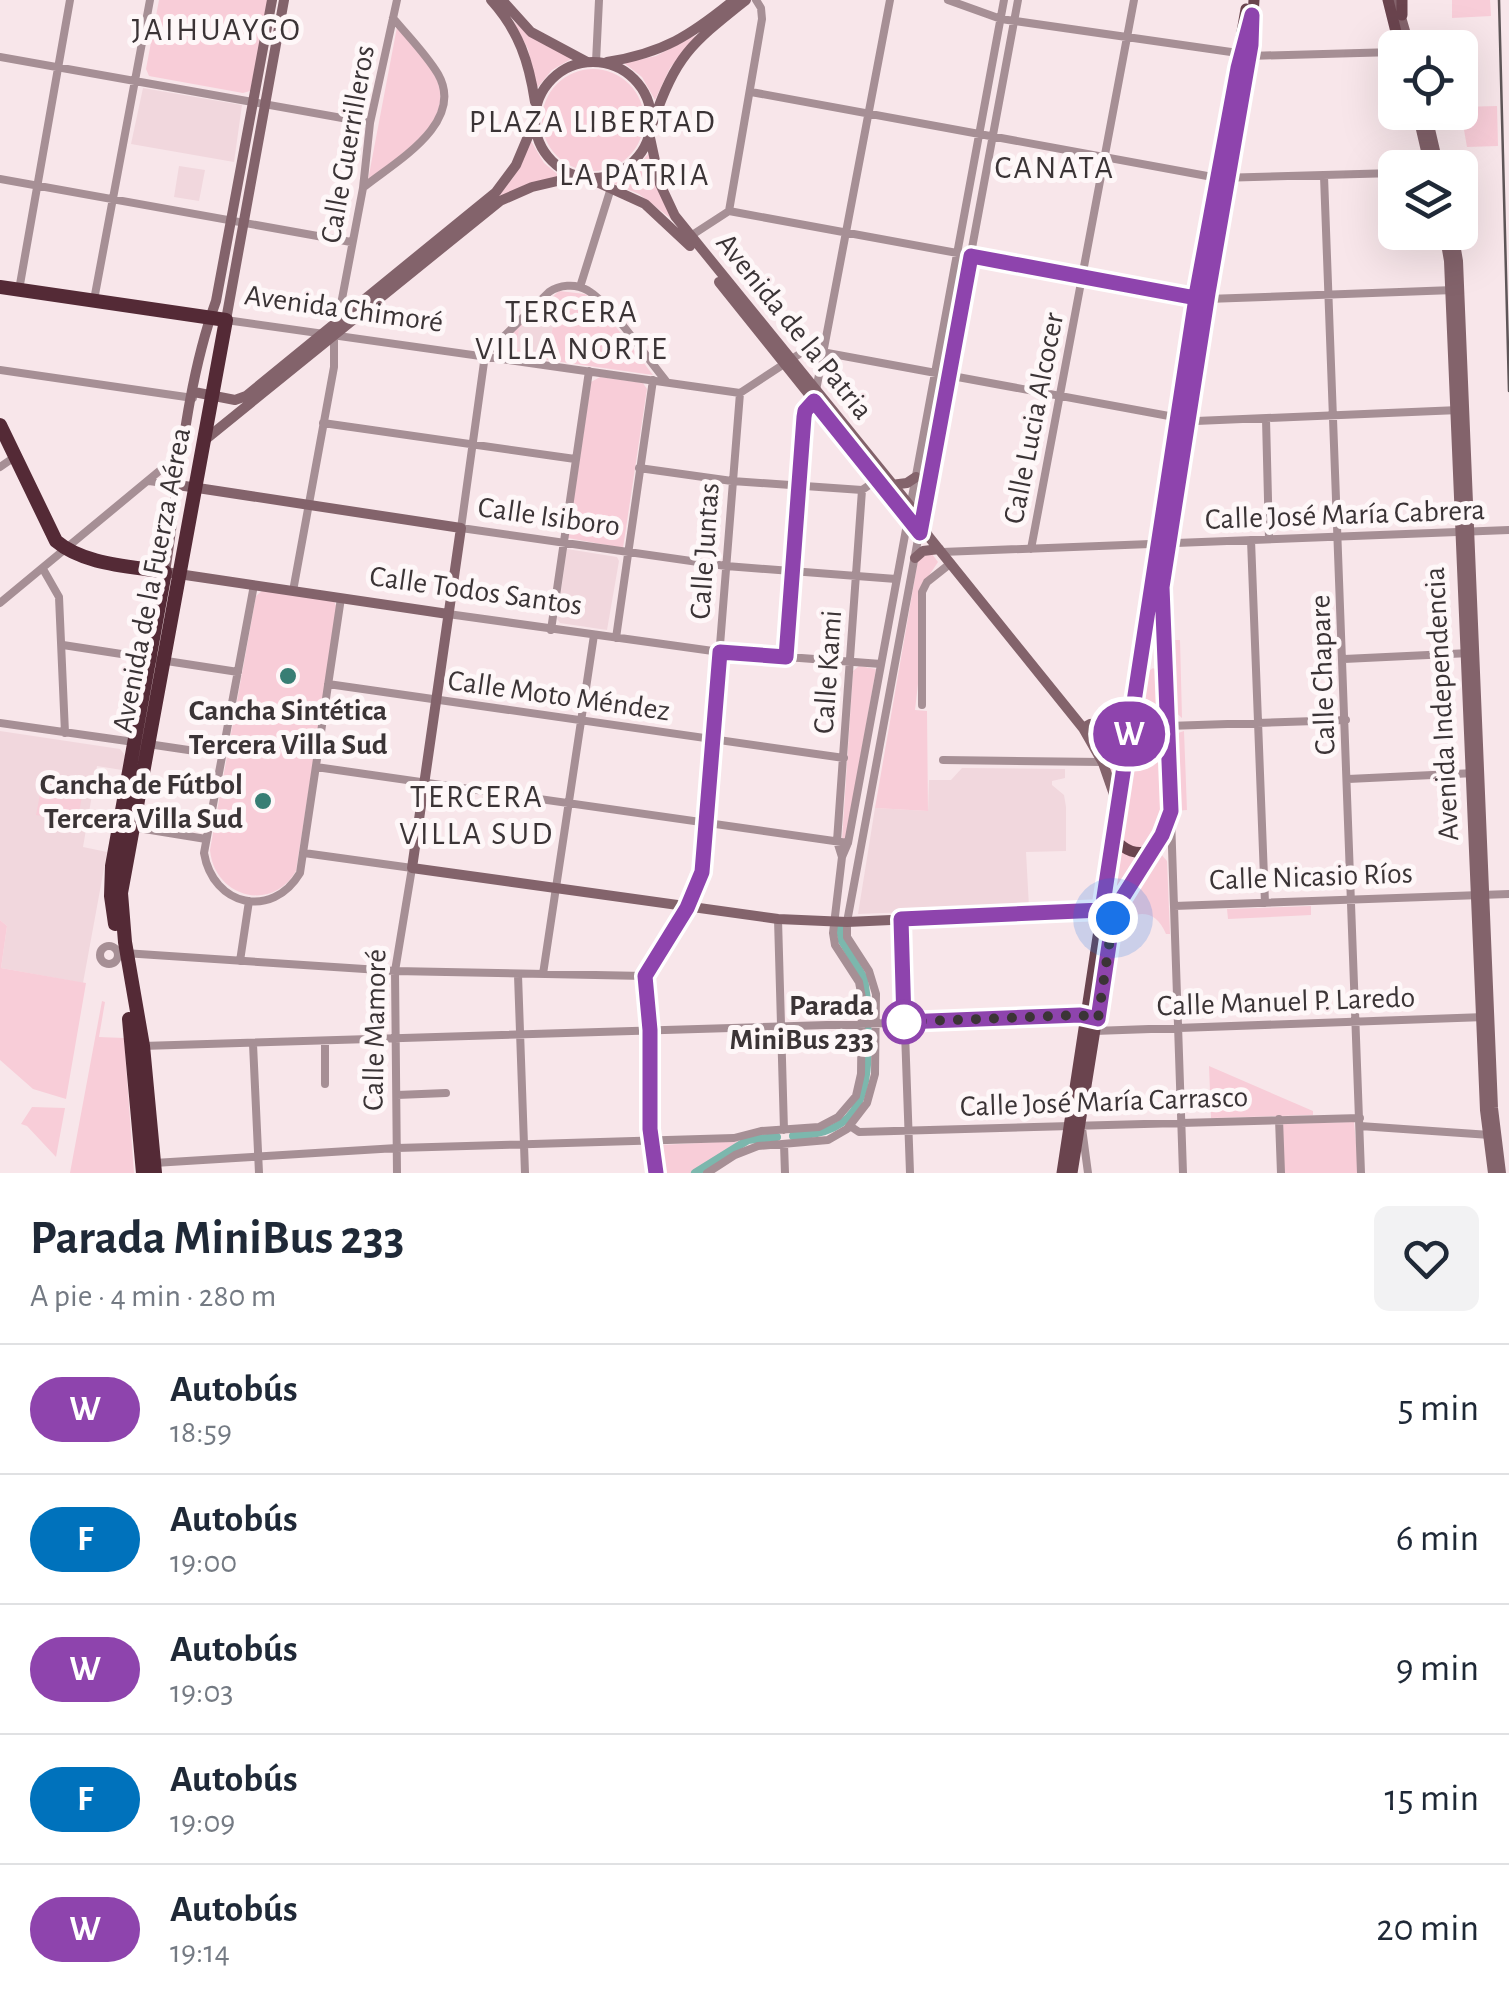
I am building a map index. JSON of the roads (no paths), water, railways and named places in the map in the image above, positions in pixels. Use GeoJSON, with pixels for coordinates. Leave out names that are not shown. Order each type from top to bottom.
{"type":"FeatureCollection","features":[{"type":"Feature","properties":{"kind":"highway","name":"Avenida Chimoré"},"geometry":{"type":"LineString","coordinates":[[0,287],[226,320]]}},
{"type":"Feature","properties":{"kind":"highway","name":"Avenida de la Fuerza Aérea"},"geometry":{"type":"LineString","coordinates":[[151,1170],[138,1046],[111,896],[171,573],[196,488],[226,320]]}},
{"type":"Feature","properties":{"kind":"highway"},"geometry":{"type":"LineString","coordinates":[[0,424],[56,541],[66,550]]}},
{"type":"Feature","properties":{"kind":"highway","name":"Calle Todos Santos"},"geometry":{"type":"LineString","coordinates":[[66,550],[171,573]]}},
{"type":"Feature","properties":{"kind":"main road","name":"Avenida de la Fuerza Aérea"},"geometry":{"type":"LineString","coordinates":[[226,320],[237,222],[259,102],[272,0]]}},
{"type":"Feature","properties":{"kind":"main road","name":"Avenida de la Fuerza Aérea"},"geometry":{"type":"LineString","coordinates":[[259,102],[284,0]]}},
{"type":"Feature","properties":{"kind":"main road"},"geometry":{"type":"LineString","coordinates":[[492,0],[520,40],[530,69],[538,139],[547,156],[562,169],[584,177]]}},
{"type":"Feature","properties":{"kind":"main road"},"geometry":{"type":"LineString","coordinates":[[502,0],[531,32],[626,73],[643,91],[651,115],[650,130]]}},
{"type":"Feature","properties":{"kind":"main road"},"geometry":{"type":"LineString","coordinates":[[206,438],[496,192],[516,165],[543,90],[555,76],[570,67],[643,56],[672,45],[734,0]]}},
{"type":"Feature","properties":{"kind":"main road"},"geometry":{"type":"LineString","coordinates":[[193,395],[241,400],[500,201],[532,187],[600,177],[624,169],[641,152],[667,83],[684,53],[746,0]]}},
{"type":"Feature","properties":{"kind":"main road"},"geometry":{"type":"LineString","coordinates":[[1072,1173],[1140,662],[1254,0]]}},
{"type":"Feature","properties":{"kind":"main road"},"geometry":{"type":"LineString","coordinates":[[1238,68],[1246,51],[1254,0]]}},
{"type":"Feature","properties":{"kind":"main road"},"geometry":{"type":"LineString","coordinates":[[1395,0],[1402,15],[1402,30]]}},
{"type":"Feature","properties":{"kind":"main road"},"geometry":{"type":"LineString","coordinates":[[1395,0],[1399,30]]}},
{"type":"Feature","properties":{"kind":"main road"},"geometry":{"type":"LineString","coordinates":[[1224,178],[1238,68],[1252,15]]}},
{"type":"Feature","properties":{"kind":"main road","name":"Avenida de la Patria"},"geometry":{"type":"LineString","coordinates":[[650,130],[656,170],[666,200],[688,238],[1083,728],[1102,762],[1118,808]]}},
{"type":"Feature","properties":{"kind":"main road","name":"Avenida de la Patria"},"geometry":{"type":"LineString","coordinates":[[584,177],[645,204],[688,238]]}},
{"type":"Feature","properties":{"kind":"main road","name":"Avenida de la Fuerza Aérea"},"geometry":{"type":"LineString","coordinates":[[171,573],[178,485],[193,395],[237,222]]}},
{"type":"Feature","properties":{"kind":"main road","name":"Avenida Independencia"},"geometry":{"type":"LineString","coordinates":[[1447,250],[1454,290],[1493,1173]]}},
{"type":"Feature","properties":{"kind":"main road","name":"Avenida Independencia"},"geometry":{"type":"LineString","coordinates":[[1454,290],[1457,250]]}},
{"type":"Feature","properties":{"kind":"main road"},"geometry":{"type":"LineString","coordinates":[[884,480],[907,483],[916,477]]}},
{"type":"Feature","properties":{"kind":"main road","name":"Calle Isiboro"},"geometry":{"type":"LineString","coordinates":[[178,485],[462,528]]}},
{"type":"Feature","properties":{"kind":"main road","name":"Calle Mamoré"},"geometry":{"type":"LineString","coordinates":[[412,868],[462,528]]}},
{"type":"Feature","properties":{"kind":"main road"},"geometry":{"type":"LineString","coordinates":[[1108,910],[1153,850],[1171,811],[1162,544]]}},
{"type":"Feature","properties":{"kind":"main road"},"geometry":{"type":"LineString","coordinates":[[915,558],[922,551],[941,550]]}},
{"type":"Feature","properties":{"kind":"main road","name":"Calle Todos Santos"},"geometry":{"type":"LineString","coordinates":[[171,573],[448,614]]}},
{"type":"Feature","properties":{"kind":"main road"},"geometry":{"type":"LineString","coordinates":[[1140,662],[1166,663]]}},
{"type":"Feature","properties":{"kind":"main road"},"geometry":{"type":"LineString","coordinates":[[1083,728],[1132,720]]}},
{"type":"Feature","properties":{"kind":"main road"},"geometry":{"type":"LineString","coordinates":[[1114,838],[1127,850],[1153,850]]}},
{"type":"Feature","properties":{"kind":"main road"},"geometry":{"type":"LineString","coordinates":[[412,868],[778,919],[847,922],[1108,910]]}},
{"type":"Feature","properties":{"kind":"main road"},"geometry":{"type":"LineString","coordinates":[[1062,1173],[1076,1124]]}},
{"type":"Feature","properties":{"kind":"main road","name":"Avenida Independencia"},"geometry":{"type":"LineString","coordinates":[[1490,1135],[1501,1173]]}},
{"type":"Feature","properties":{"kind":"street"},"geometry":{"type":"LineString","coordinates":[[19,290],[70,0]]}},
{"type":"Feature","properties":{"kind":"street"},"geometry":{"type":"LineString","coordinates":[[94,300],[150,0]]}},
{"type":"Feature","properties":{"kind":"street","name":"Calle Guerrilleros"},"geometry":{"type":"LineString","coordinates":[[293,591],[334,366],[332,329],[363,188],[370,123],[395,0]]}},
{"type":"Feature","properties":{"kind":"street"},"geometry":{"type":"LineString","coordinates":[[596,62],[599,0]]}},
{"type":"Feature","properties":{"kind":"street"},"geometry":{"type":"LineString","coordinates":[[729,211],[762,19],[756,0]]}},
{"type":"Feature","properties":{"kind":"street"},"geometry":{"type":"LineString","coordinates":[[786,657],[805,411],[815,396],[890,0]]}},
{"type":"Feature","properties":{"kind":"street"},"geometry":{"type":"LineString","coordinates":[[948,0],[1001,18],[1246,51],[1378,49]]}},
{"type":"Feature","properties":{"kind":"street"},"geometry":{"type":"LineString","coordinates":[[151,1170],[210,1161],[397,1148],[734,1138],[818,1127],[848,1108],[860,1080],[862,1024],[859,982],[835,944],[833,922],[842,857],[848,843],[1004,0]]}},
{"type":"Feature","properties":{"kind":"street"},"geometry":{"type":"LineString","coordinates":[[707,1173],[749,1148],[828,1140],[850,1126],[867,1103],[872,1086],[874,985],[847,937],[847,922],[915,558],[924,530],[1018,0]]}},
{"type":"Feature","properties":{"kind":"street","name":"Calle Lucia Alcocer"},"geometry":{"type":"LineString","coordinates":[[1032,549],[1134,0]]}},
{"type":"Feature","properties":{"kind":"street"},"geometry":{"type":"LineString","coordinates":[[363,188],[431,131],[444,103],[436,72],[394,18]]}},
{"type":"Feature","properties":{"kind":"street"},"geometry":{"type":"LineString","coordinates":[[0,58],[370,123]]}},
{"type":"Feature","properties":{"kind":"street"},"geometry":{"type":"LineString","coordinates":[[750,92],[1224,178],[1378,174]]}},
{"type":"Feature","properties":{"kind":"street","name":"Calle Chapare"},"geometry":{"type":"LineString","coordinates":[[1324,176],[1362,1173]]}},
{"type":"Feature","properties":{"kind":"street"},"geometry":{"type":"LineString","coordinates":[[0,179],[351,242]]}},
{"type":"Feature","properties":{"kind":"street"},"geometry":{"type":"LineString","coordinates":[[580,287],[612,188]]}},
{"type":"Feature","properties":{"kind":"street"},"geometry":{"type":"LineString","coordinates":[[688,238],[729,211],[1201,298],[1454,290]]}},
{"type":"Feature","properties":{"kind":"street"},"geometry":{"type":"LineString","coordinates":[[485,355],[549,292],[567,286],[580,287],[598,300],[667,382]]}},
{"type":"Feature","properties":{"kind":"street","name":"Avenida Chimoré"},"geometry":{"type":"LineString","coordinates":[[226,320],[332,329],[740,393]]}},
{"type":"Feature","properties":{"kind":"street"},"geometry":{"type":"LineString","coordinates":[[740,393],[804,351],[1182,417],[1266,419],[1458,410]]}},
{"type":"Feature","properties":{"kind":"street","name":"Calle Mamoré"},"geometry":{"type":"LineString","coordinates":[[462,528],[485,355]]}},
{"type":"Feature","properties":{"kind":"street"},"geometry":{"type":"LineString","coordinates":[[0,370],[193,395]]}},
{"type":"Feature","properties":{"kind":"street"},"geometry":{"type":"LineString","coordinates":[[551,630],[589,371]]}},
{"type":"Feature","properties":{"kind":"street"},"geometry":{"type":"LineString","coordinates":[[616,638],[653,380]]}},
{"type":"Feature","properties":{"kind":"street","name":"Calle Juntas"},"geometry":{"type":"LineString","coordinates":[[645,976],[687,908],[702,872],[740,393]]}},
{"type":"Feature","properties":{"kind":"street"},"geometry":{"type":"LineString","coordinates":[[1266,419],[1269,540]]}},
{"type":"Feature","properties":{"kind":"street"},"geometry":{"type":"LineString","coordinates":[[323,423],[575,459]]}},
{"type":"Feature","properties":{"kind":"street"},"geometry":{"type":"LineString","coordinates":[[0,603],[183,451]]}},
{"type":"Feature","properties":{"kind":"street"},"geometry":{"type":"LineString","coordinates":[[0,467],[16,456]]}},
{"type":"Feature","properties":{"kind":"street"},"geometry":{"type":"LineString","coordinates":[[639,468],[732,481],[862,490],[884,480]]}},
{"type":"Feature","properties":{"kind":"street"},"geometry":{"type":"LineString","coordinates":[[149,481],[178,485]]}},
{"type":"Feature","properties":{"kind":"street","name":"Calle Kami"},"geometry":{"type":"LineString","coordinates":[[842,857],[838,842],[862,490]]}},
{"type":"Feature","properties":{"kind":"street","name":"Calle Isiboro"},"geometry":{"type":"LineString","coordinates":[[462,528],[726,566],[896,579]]}},
{"type":"Feature","properties":{"kind":"street","name":"Calle José María Cabrera"},"geometry":{"type":"LineString","coordinates":[[941,550],[1509,530]]}},
{"type":"Feature","properties":{"kind":"street"},"geometry":{"type":"LineString","coordinates":[[1251,540],[1266,903]]}},
{"type":"Feature","properties":{"kind":"street"},"geometry":{"type":"LineString","coordinates":[[922,705],[922,592],[951,563]]}},
{"type":"Feature","properties":{"kind":"street"},"geometry":{"type":"LineString","coordinates":[[43,569],[59,597],[65,733]]}},
{"type":"Feature","properties":{"kind":"street"},"geometry":{"type":"LineString","coordinates":[[254,585],[206,839],[206,864],[214,882],[232,896],[249,902],[282,894],[300,873],[341,598]]}},
{"type":"Feature","properties":{"kind":"street","name":"Calle Todos Santos"},"geometry":{"type":"LineString","coordinates":[[448,614],[720,652],[881,664]]}},
{"type":"Feature","properties":{"kind":"street"},"geometry":{"type":"LineString","coordinates":[[543,974],[594,634]]}},
{"type":"Feature","properties":{"kind":"street"},"geometry":{"type":"LineString","coordinates":[[62,645],[238,672]]}},
{"type":"Feature","properties":{"kind":"street"},"geometry":{"type":"LineString","coordinates":[[1344,659],[1470,654]]}},
{"type":"Feature","properties":{"kind":"street","name":"Calle Moto Méndez"},"geometry":{"type":"LineString","coordinates":[[328,684],[844,758]]}},
{"type":"Feature","properties":{"kind":"street"},"geometry":{"type":"LineString","coordinates":[[1168,726],[1346,720]]}},
{"type":"Feature","properties":{"kind":"street"},"geometry":{"type":"LineString","coordinates":[[0,723],[222,755]]}},
{"type":"Feature","properties":{"kind":"street"},"geometry":{"type":"LineString","coordinates":[[942,760],[1102,762]]}},
{"type":"Feature","properties":{"kind":"street"},"geometry":{"type":"LineString","coordinates":[[316,767],[848,843]]}},
{"type":"Feature","properties":{"kind":"street"},"geometry":{"type":"LineString","coordinates":[[1348,778],[1475,773]]}},
{"type":"Feature","properties":{"kind":"street"},"geometry":{"type":"LineString","coordinates":[[1171,811],[1182,1173]]}},
{"type":"Feature","properties":{"kind":"street"},"geometry":{"type":"LineString","coordinates":[[126,826],[206,839]]}},
{"type":"Feature","properties":{"kind":"street"},"geometry":{"type":"LineString","coordinates":[[1153,850],[1172,850]]}},
{"type":"Feature","properties":{"kind":"street"},"geometry":{"type":"LineString","coordinates":[[304,853],[412,868]]}},
{"type":"Feature","properties":{"kind":"street","name":"Calle Mamoré"},"geometry":{"type":"LineString","coordinates":[[397,1173],[395,971],[412,868]]}},
{"type":"Feature","properties":{"kind":"street","name":"Calle Nicasio Ríos"},"geometry":{"type":"LineString","coordinates":[[1174,906],[1509,894]]}},
{"type":"Feature","properties":{"kind":"street"},"geometry":{"type":"LineString","coordinates":[[240,961],[249,902]]}},
{"type":"Feature","properties":{"kind":"street"},"geometry":{"type":"LineString","coordinates":[[778,919],[785,1173]]}},
{"type":"Feature","properties":{"kind":"street"},"geometry":{"type":"LineString","coordinates":[[901,919],[910,1173]]}},
{"type":"Feature","properties":{"kind":"street"},"geometry":{"type":"LineString","coordinates":[[120,956],[395,971],[645,976],[656,1173]]}},
{"type":"Feature","properties":{"kind":"street"},"geometry":{"type":"LineString","coordinates":[[518,975],[525,1173]]}},
{"type":"Feature","properties":{"kind":"street","name":"Calle Manuel P. Laredo"},"geometry":{"type":"LineString","coordinates":[[138,1046],[904,1022],[1178,1027],[1484,1017]]}},
{"type":"Feature","properties":{"kind":"street"},"geometry":{"type":"LineString","coordinates":[[325,1041],[325,1084]]}},
{"type":"Feature","properties":{"kind":"street"},"geometry":{"type":"LineString","coordinates":[[253,1044],[260,1173]]}},
{"type":"Feature","properties":{"kind":"street"},"geometry":{"type":"LineString","coordinates":[[397,1095],[446,1094]]}},
{"type":"Feature","properties":{"kind":"street"},"geometry":{"type":"LineString","coordinates":[[1279,1118],[1280,1173]]}},
{"type":"Feature","properties":{"kind":"street","name":"Calle José María Carrasco"},"geometry":{"type":"LineString","coordinates":[[850,1126],[859,1132],[1279,1118],[1490,1135]]}},
{"type":"Feature","properties":{"kind":"street"},"geometry":{"type":"LineString","coordinates":[[1076,1124],[1086,1144],[1088,1173]]}},
{"type":"Feature","properties":{"kind":"street"},"geometry":{"type":"LineString","coordinates":[[210,1161],[210,1173]]}},
{"type":"Feature","properties":{"kind":"waterway"},"geometry":{"type":"LineString","coordinates":[[840,929],[842,941],[864,978],[869,1015]]}},
{"type":"Feature","properties":{"kind":"waterway"},"geometry":{"type":"LineString","coordinates":[[793,1136],[835,1127],[858,1105],[866,1072],[868,1030]]}},
{"type":"Feature","properties":{"kind":"waterway"},"geometry":{"type":"LineString","coordinates":[[695,1173],[748,1140],[777,1137]]}},
{"type":"Feature","properties":{"kind":"tram line"},"geometry":{"type":"LineString","coordinates":[[1499,0],[1509,391]]}},
{"type":"Feature","properties":{"kind":"place","name":"Cancha Sintética Tercera Villa Sud"},"geometry":{"type":"Point","coordinates":[288,676]}},
{"type":"Feature","properties":{"kind":"place","name":"Cancha de Fútbol Tercera Villa Sud"},"geometry":{"type":"Point","coordinates":[263,801]}},
{"type":"Feature","properties":{"kind":"place","name":"Parada MiniBus 233"},"geometry":{"type":"Point","coordinates":[904,1022]}},
{"type":"Feature","properties":{"kind":"district","name":"JAIHUAYCO"},"geometry":{"type":"Point","coordinates":[217,29]}},
{"type":"Feature","properties":{"kind":"district","name":"PLAZA LIBERTAD"},"geometry":{"type":"Point","coordinates":[593,121]}},
{"type":"Feature","properties":{"kind":"district","name":"CANATA"},"geometry":{"type":"Point","coordinates":[1055,167]}},
{"type":"Feature","properties":{"kind":"district","name":"LA PATRIA"},"geometry":{"type":"Point","coordinates":[635,174]}},
{"type":"Feature","properties":{"kind":"district","name":"TERCERA VILLA NORTE"},"geometry":{"type":"Point","coordinates":[572,330]}},
{"type":"Feature","properties":{"kind":"district","name":"TERCERA VILLA SUD"},"geometry":{"type":"Point","coordinates":[477,814]}}]}
